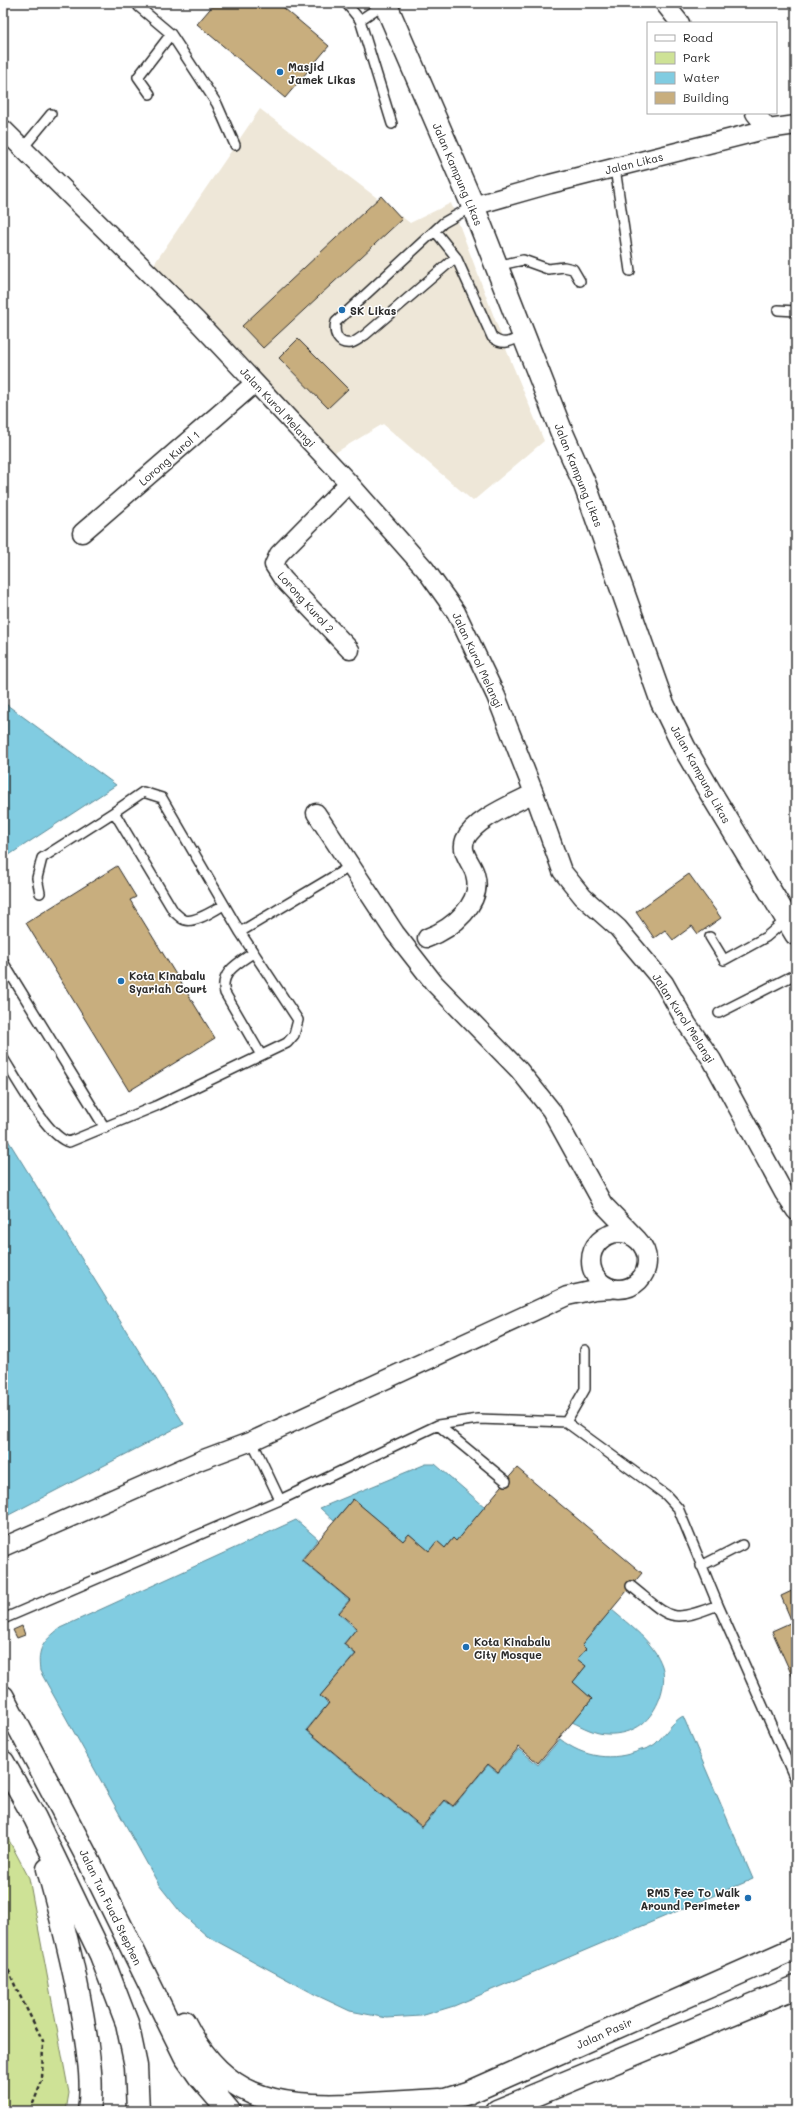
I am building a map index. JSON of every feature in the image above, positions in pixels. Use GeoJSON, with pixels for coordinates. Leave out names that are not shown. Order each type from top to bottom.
{"type":"FeatureCollection","features":[{"type":"Feature","properties":{"kind":"main road","name":"Jalan Kampung Likas"},"geometry":{"type":"LineString","coordinates":[[385,3],[473,206],[562,433],[585,485],[662,702],[684,747],[791,927]]}},
{"type":"Feature","properties":{"kind":"main road","name":"Jalan Tun Fuad Stephen"},"geometry":{"type":"LineString","coordinates":[[3,1697],[87,1857],[139,1966],[185,2056],[199,2076],[229,2111]]}},
{"type":"Feature","properties":{"kind":"main road"},"geometry":{"type":"LineString","coordinates":[[3,1762],[35,1818],[101,1956],[127,2023],[136,2066],[138,2111]]}},
{"type":"Feature","properties":{"kind":"main road"},"geometry":{"type":"LineString","coordinates":[[35,1818],[73,1964],[92,2076],[89,2111]]}},
{"type":"Feature","properties":{"kind":"main road","name":"Jalan Pasir"},"geometry":{"type":"LineString","coordinates":[[410,2111],[440,2100],[468,2093],[796,1948]]}},
{"type":"Feature","properties":{"kind":"main road"},"geometry":{"type":"LineString","coordinates":[[139,1966],[173,1999],[195,2044],[207,2058],[219,2071],[250,2093],[269,2100],[309,2105],[440,2100]]}},
{"type":"Feature","properties":{"kind":"main road"},"geometry":{"type":"LineString","coordinates":[[497,2111],[796,1987]]}},
{"type":"Feature","properties":{"kind":"street"},"geometry":{"type":"LineString","coordinates":[[664,3],[679,22]]}},
{"type":"Feature","properties":{"kind":"street"},"geometry":{"type":"LineString","coordinates":[[756,114],[768,129]]}},
{"type":"Feature","properties":{"kind":"street","name":"Jalan Likas"},"geometry":{"type":"LineString","coordinates":[[473,206],[550,184],[768,129],[796,125]]}},
{"type":"Feature","properties":{"kind":"street","name":"Jalan Kurol Melangi"},"geometry":{"type":"LineString","coordinates":[[3,129],[196,320],[350,483],[425,568],[456,612],[496,696],[534,792],[562,871],[583,897],[618,928],[664,984],[687,1024],[712,1060],[784,1193],[796,1211]]}},
{"type":"Feature","properties":{"kind":"street","name":"Lorong Kurol 1"},"geometry":{"type":"LineString","coordinates":[[82,533],[255,383]]}},
{"type":"Feature","properties":{"kind":"street","name":"Lorong Kurol 2"},"geometry":{"type":"LineString","coordinates":[[350,483],[279,554],[274,565],[283,579],[350,650]]}},
{"type":"Feature","properties":{"kind":"street"},"geometry":{"type":"LineString","coordinates":[[427,938],[446,930],[474,901],[477,886],[475,873],[466,856],[465,840],[480,822],[534,792]]}},
{"type":"Feature","properties":{"kind":"street"},"geometry":{"type":"LineString","coordinates":[[3,1548],[201,1460],[252,1441],[567,1296],[595,1290],[621,1290],[630,1288],[644,1275],[647,1256],[644,1247],[603,1204],[551,1110],[505,1055],[434,983],[395,933],[316,813]]}},
{"type":"Feature","properties":{"kind":"street"},"geometry":{"type":"LineString","coordinates":[[567,1296],[582,1278],[590,1261],[592,1252],[597,1244],[603,1220],[603,1204]]}},
{"type":"Feature","properties":{"kind":"street"},"geometry":{"type":"LineString","coordinates":[[597,1244],[612,1233],[622,1233],[638,1240]]}},
{"type":"Feature","properties":{"kind":"street"},"geometry":{"type":"LineString","coordinates":[[590,1261],[596,1278],[611,1289]]}},
{"type":"Feature","properties":{"kind":"lane"},"geometry":{"type":"LineString","coordinates":[[138,3],[139,7],[171,34],[217,104],[235,145]]}},
{"type":"Feature","properties":{"kind":"lane"},"geometry":{"type":"LineString","coordinates":[[346,3],[360,20],[392,124]]}},
{"type":"Feature","properties":{"kind":"lane"},"geometry":{"type":"LineString","coordinates":[[360,20],[385,3]]}},
{"type":"Feature","properties":{"kind":"lane"},"geometry":{"type":"LineString","coordinates":[[150,94],[138,77],[171,34]]}},
{"type":"Feature","properties":{"kind":"lane"},"geometry":{"type":"LineString","coordinates":[[23,148],[51,114]]}},
{"type":"Feature","properties":{"kind":"lane"},"geometry":{"type":"LineString","coordinates":[[615,168],[630,271]]}},
{"type":"Feature","properties":{"kind":"lane"},"geometry":{"type":"LineString","coordinates":[[456,257],[365,335],[351,343],[342,342],[336,337],[334,330],[336,322],[443,223],[473,206]]}},
{"type":"Feature","properties":{"kind":"lane"},"geometry":{"type":"LineString","coordinates":[[435,231],[456,257],[492,338],[499,343],[506,344],[524,335]]}},
{"type":"Feature","properties":{"kind":"lane"},"geometry":{"type":"LineString","coordinates":[[496,266],[523,260],[548,269],[568,268],[573,269],[580,281]]}},
{"type":"Feature","properties":{"kind":"lane"},"geometry":{"type":"LineString","coordinates":[[778,310],[796,311]]}},
{"type":"Feature","properties":{"kind":"lane"},"geometry":{"type":"LineString","coordinates":[[3,1058],[49,1128],[62,1141],[69,1142],[156,1106],[287,1043],[294,1035],[298,1020],[240,932],[162,798],[143,792],[42,858],[37,878],[40,893]]}},
{"type":"Feature","properties":{"kind":"lane"},"geometry":{"type":"LineString","coordinates":[[114,812],[174,912],[185,920],[190,920],[201,917],[224,905]]}},
{"type":"Feature","properties":{"kind":"lane"},"geometry":{"type":"LineString","coordinates":[[240,932],[351,866]]}},
{"type":"Feature","properties":{"kind":"lane"},"geometry":{"type":"LineString","coordinates":[[710,937],[724,960],[766,937],[791,927]]}},
{"type":"Feature","properties":{"kind":"lane"},"geometry":{"type":"LineString","coordinates":[[253,953],[227,973],[223,986],[261,1055]]}},
{"type":"Feature","properties":{"kind":"lane"},"geometry":{"type":"LineString","coordinates":[[3,962],[105,1128]]}},
{"type":"Feature","properties":{"kind":"lane"},"geometry":{"type":"LineString","coordinates":[[719,1013],[796,974]]}},
{"type":"Feature","properties":{"kind":"lane"},"geometry":{"type":"LineString","coordinates":[[566,1422],[585,1389],[585,1350]]}},
{"type":"Feature","properties":{"kind":"lane"},"geometry":{"type":"LineString","coordinates":[[3,1619],[280,1500],[382,1450],[438,1425],[478,1419],[566,1422],[666,1495],[678,1508],[718,1605],[794,1769],[796,1781]]}},
{"type":"Feature","properties":{"kind":"lane"},"geometry":{"type":"LineString","coordinates":[[438,1425],[506,1481]]}},
{"type":"Feature","properties":{"kind":"lane"},"geometry":{"type":"LineString","coordinates":[[252,1441],[280,1500]]}},
{"type":"Feature","properties":{"kind":"lane"},"geometry":{"type":"LineString","coordinates":[[701,1566],[742,1545]]}},
{"type":"Feature","properties":{"kind":"lane"},"geometry":{"type":"LineString","coordinates":[[631,1586],[667,1615],[678,1617],[690,1616],[718,1605]]}},
{"type":"Feature","properties":{"kind":"path"},"geometry":{"type":"LineString","coordinates":[[3,1957],[16,1988],[43,2041],[42,2081],[30,2111]]}},
{"type":"Feature","properties":{"kind":"shaded area","name":"SK Likas"},"geometry":{"type":"Polygon","coordinates":[[[260,109],[410,223],[451,203],[508,354],[544,441],[473,501],[383,424],[328,457],[152,267],[260,109]]]}},
{"type":"Feature","properties":{"kind":"green space"},"geometry":{"type":"Polygon","coordinates":[[[3,1829],[29,1878],[69,2093],[66,2111],[3,2111],[3,1829]]]}},
{"type":"Feature","properties":{"kind":"water"},"geometry":{"type":"Polygon","coordinates":[[[3,702],[116,785],[3,859],[3,702]]]}},
{"type":"Feature","properties":{"kind":"water"},"geometry":{"type":"Polygon","coordinates":[[[3,1132],[184,1424],[3,1518],[3,1132]]]}},
{"type":"Feature","properties":{"kind":"water"},"geometry":{"type":"Polygon","coordinates":[[[426,1464],[435,1464],[485,1507],[456,1541],[452,1539],[445,1548],[437,1541],[429,1551],[409,1534],[403,1541],[353,1499],[334,1521],[320,1508],[426,1464]]]}},
{"type":"Feature","properties":{"kind":"water"},"geometry":{"type":"Polygon","coordinates":[[[296,1520],[318,1539],[301,1560],[349,1600],[338,1613],[356,1629],[343,1644],[355,1654],[320,1696],[328,1704],[306,1730],[422,1828],[445,1801],[453,1807],[488,1765],[498,1773],[519,1749],[538,1765],[560,1739],[589,1754],[609,1757],[630,1754],[653,1745],[675,1722],[683,1716],[753,1879],[454,2006],[421,2016],[387,2018],[350,2011],[316,1995],[207,1936],[182,1914],[159,1885],[40,1671],[39,1657],[42,1646],[49,1637],[60,1628],[296,1520]]]}},
{"type":"Feature","properties":{"kind":"water"},"geometry":{"type":"Polygon","coordinates":[[[611,1609],[640,1634],[653,1649],[662,1666],[664,1681],[657,1705],[642,1724],[625,1732],[603,1734],[594,1732],[572,1722],[592,1699],[573,1682],[586,1666],[577,1659],[586,1649],[582,1645],[611,1609]]]}},
{"type":"Feature","properties":{"kind":"building","name":"Masjid Jamek Likas"},"geometry":{"type":"Polygon","coordinates":[[[215,3],[278,3],[329,46],[285,98],[197,24],[215,3]]]}},
{"type":"Feature","properties":{"kind":"building"},"geometry":{"type":"Polygon","coordinates":[[[381,196],[402,219],[263,348],[242,326],[381,196]]]}},
{"type":"Feature","properties":{"kind":"building"},"geometry":{"type":"Polygon","coordinates":[[[298,339],[348,389],[328,408],[279,358],[298,339]]]}},
{"type":"Feature","properties":{"kind":"building","name":"Kota Kinabalu Syariah Court"},"geometry":{"type":"Polygon","coordinates":[[[117,866],[136,897],[130,900],[215,1038],[129,1091],[26,923],[117,866]]]}},
{"type":"Feature","properties":{"kind":"building"},"geometry":{"type":"Polygon","coordinates":[[[689,874],[721,918],[698,934],[692,926],[673,940],[665,930],[654,938],[636,912],[689,874]]]}},
{"type":"Feature","properties":{"kind":"building","name":"Kota Kinabalu City Mosque"},"geometry":{"type":"Polygon","coordinates":[[[517,1468],[642,1573],[582,1645],[586,1649],[577,1659],[586,1666],[573,1682],[592,1699],[538,1763],[519,1747],[498,1772],[488,1764],[453,1806],[445,1800],[422,1827],[307,1730],[329,1703],[320,1696],[356,1654],[344,1644],[357,1628],[339,1613],[350,1600],[302,1560],[353,1499],[403,1541],[409,1534],[429,1551],[437,1541],[445,1548],[453,1538],[456,1541],[517,1468]]]}},
{"type":"Feature","properties":{"kind":"building"},"geometry":{"type":"Polygon","coordinates":[[[796,1589],[796,1679],[794,1680],[772,1631],[792,1622],[781,1596],[796,1589]]]}},
{"type":"Feature","properties":{"kind":"building"},"geometry":{"type":"Polygon","coordinates":[[[22,1626],[25,1635],[17,1638],[13,1630],[22,1626]]]}},
{"type":"Feature","properties":{"kind":"place","name":"Masjid Jamek Likas"},"geometry":{"type":"Point","coordinates":[280,72]}},
{"type":"Feature","properties":{"kind":"place","name":"SK Likas"},"geometry":{"type":"Point","coordinates":[342,310]}},
{"type":"Feature","properties":{"kind":"place","name":"Kota Kinabalu Syariah Court"},"geometry":{"type":"Point","coordinates":[121,981]}},
{"type":"Feature","properties":{"kind":"place","name":"Kota Kinabalu City Mosque"},"geometry":{"type":"Point","coordinates":[466,1647]}},
{"type":"Feature","properties":{"kind":"place","name":"RM5 Fee To Walk Around Perimeter"},"geometry":{"type":"Point","coordinates":[748,1898]}}]}
